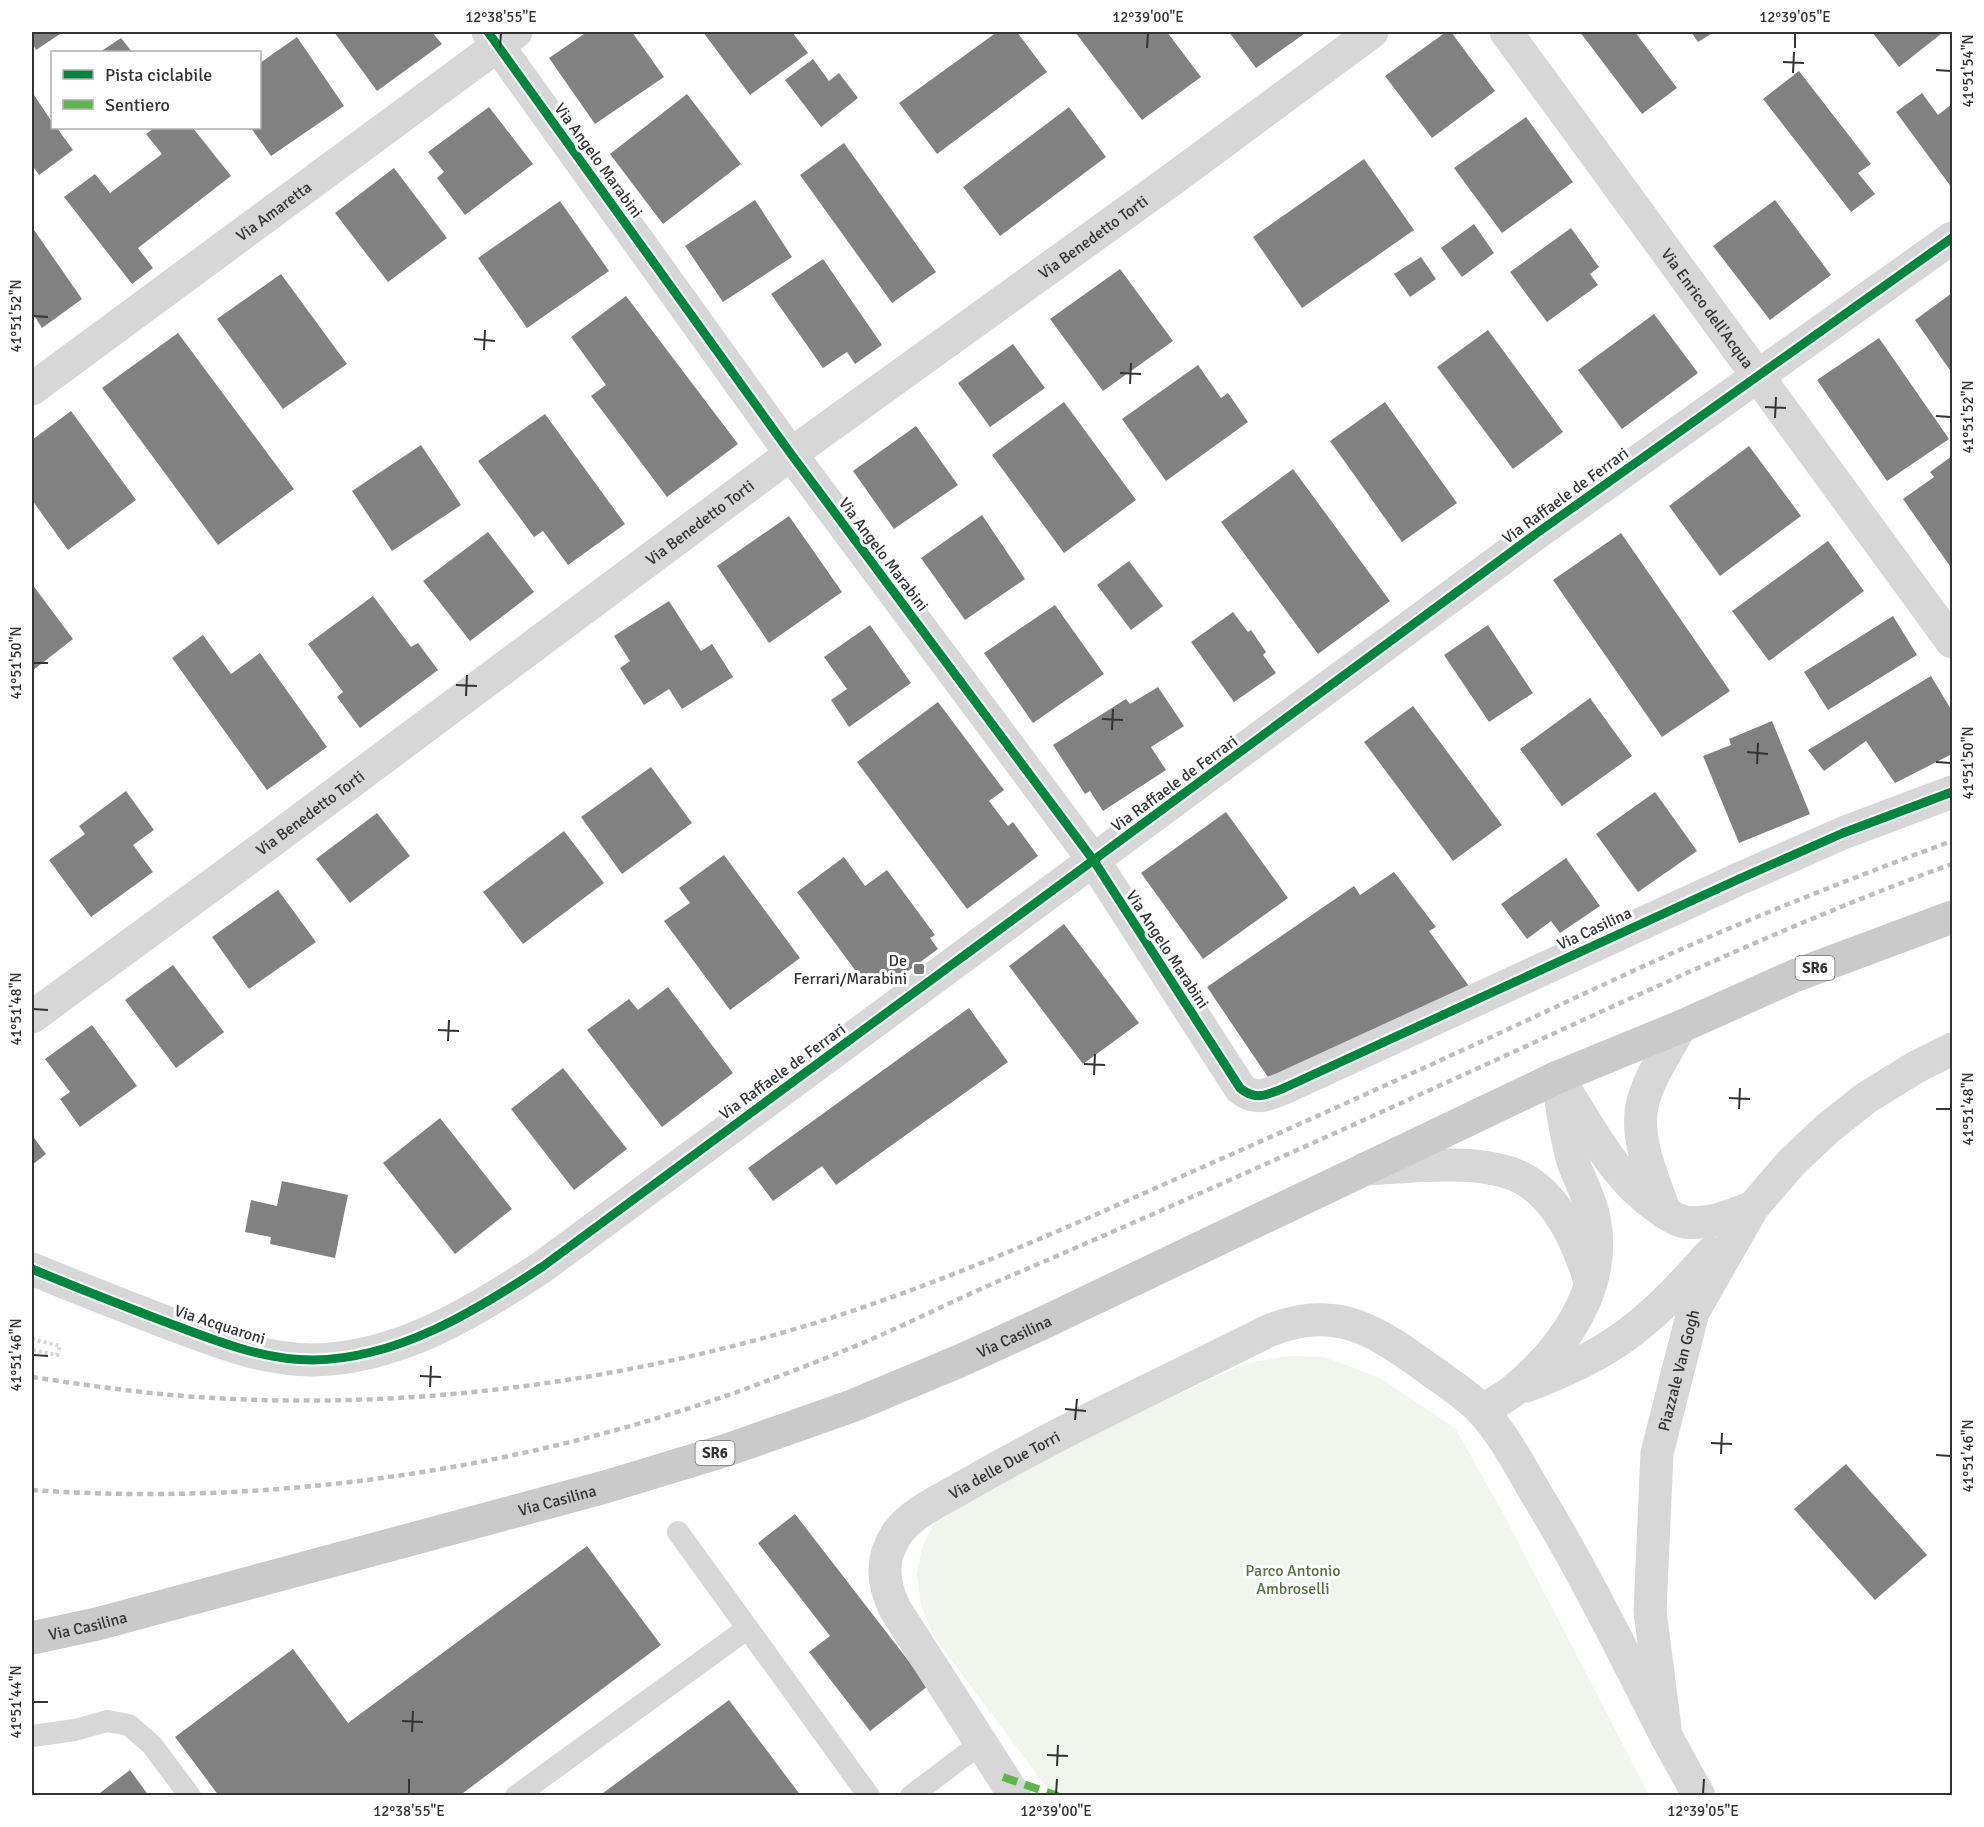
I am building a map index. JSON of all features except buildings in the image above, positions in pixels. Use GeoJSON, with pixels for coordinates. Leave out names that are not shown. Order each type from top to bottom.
{"type":"FeatureCollection","features":[{"type":"Feature","properties":{"kind":"main road","name":"Via Casilina"},"geometry":{"type":"LineString","coordinates":[[32,1638],[97,1624],[605,1487],[772,1435],[861,1402],[982,1351],[1096,1298],[1558,1077],[1680,1027],[1804,972],[1953,918]]}},
{"type":"Feature","properties":{"kind":"street","name":"Via Benedetto Torti"},"geometry":{"type":"LineString","coordinates":[[32,1017],[791,454],[1170,181],[1372,32]]}},
{"type":"Feature","properties":{"kind":"street","name":"Via Enrico dell'Acqua"},"geometry":{"type":"LineString","coordinates":[[1506,32],[1953,642]]}},
{"type":"Feature","properties":{"kind":"street","name":"Via Angelo Marabini"},"geometry":{"type":"LineString","coordinates":[[501,36],[791,454],[1094,861],[1240,1088],[1251,1096]]}},
{"type":"Feature","properties":{"kind":"street","name":"Via Amaretta"},"geometry":{"type":"LineString","coordinates":[[32,390],[501,36]]}},
{"type":"Feature","properties":{"kind":"street","name":"Via Raffaele de Ferrari"},"geometry":{"type":"LineString","coordinates":[[406,1341],[464,1314],[542,1267],[1556,520],[1953,238]]}},
{"type":"Feature","properties":{"kind":"street","name":"Via Casilina"},"geometry":{"type":"LineString","coordinates":[[1251,1096],[1267,1096],[1284,1089],[1739,879],[1843,834],[1953,792]]}},
{"type":"Feature","properties":{"kind":"street"},"geometry":{"type":"LineString","coordinates":[[1665,1213],[1643,1144],[1641,1118],[1647,1091],[1680,1027]]}},
{"type":"Feature","properties":{"kind":"street","name":"Piazzale Van Gogh"},"geometry":{"type":"LineString","coordinates":[[1699,1796],[1666,1736],[1650,1611],[1657,1453],[1693,1312],[1752,1207],[1791,1163],[1847,1112],[1901,1075],[1953,1049]]}},
{"type":"Feature","properties":{"kind":"street"},"geometry":{"type":"LineString","coordinates":[[1558,1077],[1617,1171],[1645,1199],[1665,1213],[1684,1222],[1708,1222],[1752,1207]]}},
{"type":"Feature","properties":{"kind":"street"},"geometry":{"type":"LineString","coordinates":[[1513,1391],[1565,1336],[1583,1307],[1591,1282],[1597,1238],[1594,1216],[1572,1158],[1564,1123],[1558,1077]]}},
{"type":"Feature","properties":{"kind":"street"},"geometry":{"type":"LineString","coordinates":[[1364,1169],[1461,1166],[1502,1170],[1516,1175],[1538,1190],[1562,1218],[1578,1247],[1591,1282]]}},
{"type":"Feature","properties":{"kind":"street"},"geometry":{"type":"LineString","coordinates":[[1482,1411],[1513,1391],[1604,1350],[1678,1289],[1752,1207]]}},
{"type":"Feature","properties":{"kind":"street","name":"Via Acquaroni"},"geometry":{"type":"LineString","coordinates":[[32,1269],[104,1299],[240,1349],[277,1357],[314,1360],[332,1358],[371,1352],[406,1341]]}},
{"type":"Feature","properties":{"kind":"street","name":"Via delle Due Torri"},"geometry":{"type":"LineString","coordinates":[[1015,1796],[901,1619],[887,1589],[884,1573],[885,1557],[890,1544],[899,1530],[925,1510],[1007,1462],[1268,1331],[1290,1323],[1327,1320],[1366,1329],[1397,1346],[1482,1411],[1503,1438],[1576,1560],[1666,1736]]}},
{"type":"Feature","properties":{"kind":"lane"},"geometry":{"type":"LineString","coordinates":[[678,1532],[869,1796]]}},
{"type":"Feature","properties":{"kind":"lane"},"geometry":{"type":"LineString","coordinates":[[516,1796],[748,1628]]}},
{"type":"Feature","properties":{"kind":"lane"},"geometry":{"type":"LineString","coordinates":[[32,1736],[75,1730],[107,1721],[129,1725],[152,1745],[190,1796]]}},
{"type":"Feature","properties":{"kind":"lane"},"geometry":{"type":"LineString","coordinates":[[911,1796],[981,1743]]}},
{"type":"Feature","properties":{"kind":"path"},"geometry":{"type":"LineString","coordinates":[[32,1339],[60,1346],[57,1355],[32,1350]]}},
{"type":"Feature","properties":{"kind":"green space","name":"Parco Antonio Ambroselli"},"geometry":{"type":"Polygon","coordinates":[[[1288,1356],[1325,1357],[1380,1378],[1455,1428],[1502,1511],[1649,1795],[1052,1795],[935,1638],[921,1606],[917,1574],[922,1547],[938,1517],[968,1492],[1246,1363],[1288,1356]]]}},
{"type":"Feature","properties":{"kind":"railway"},"geometry":{"type":"LineString","coordinates":[[32,1377],[191,1397],[279,1400],[409,1397],[473,1392],[602,1374],[666,1362],[789,1331],[908,1291],[1024,1245],[1349,1102],[1716,934],[1952,841]]}},
{"type":"Feature","properties":{"kind":"railway"},"geometry":{"type":"LineString","coordinates":[[32,1490],[122,1494],[213,1493],[304,1487],[395,1476],[485,1461],[575,1441],[662,1417],[748,1388],[865,1342],[986,1286],[1327,1137],[1729,954],[1840,907],[1952,864]]}},
{"type":"Feature","properties":{"kind":"marked path"},"geometry":{"type":"LineString","coordinates":[[1003,1777],[1058,1796]]}},
{"type":"Feature","properties":{"kind":"cycle path"},"geometry":{"type":"LineString","coordinates":[[488,32],[791,454],[1094,861],[1240,1088],[1246,1092],[1261,1096],[1284,1088],[1739,879],[1843,833],[1952,792]]}},
{"type":"Feature","properties":{"kind":"cycle path"},"geometry":{"type":"LineString","coordinates":[[32,1269],[218,1341],[255,1352],[293,1359],[344,1358],[375,1351],[434,1330],[462,1316],[542,1267],[1537,533],[1952,238]]}},
{"type":"Feature","properties":{"kind":"place","name":"De Ferrari/Marabini"},"geometry":{"type":"Point","coordinates":[919,969]}}]}
